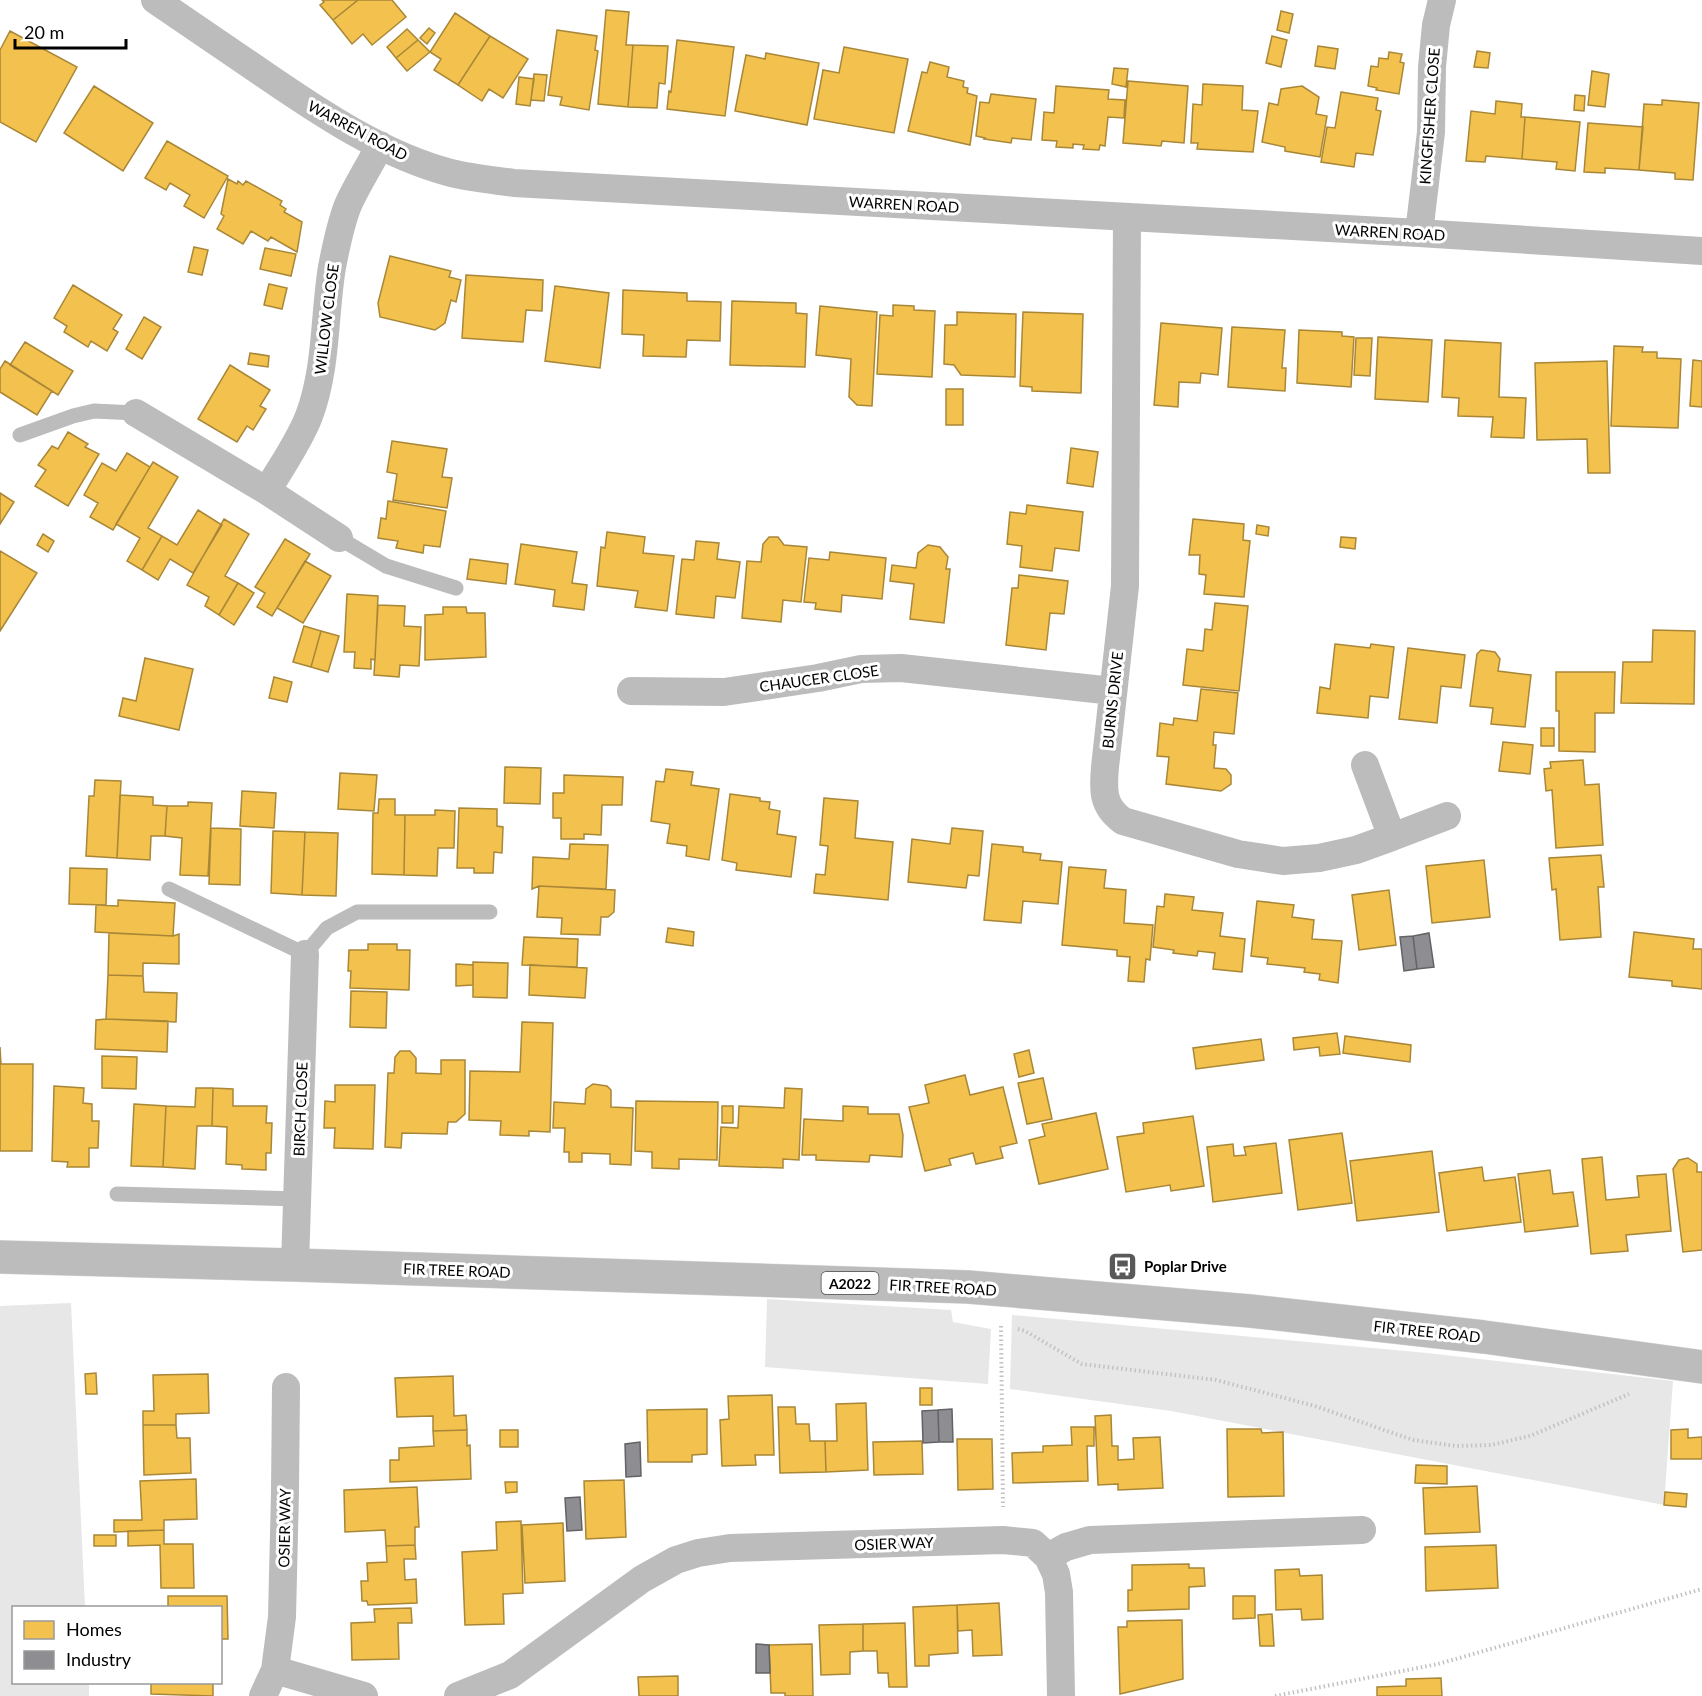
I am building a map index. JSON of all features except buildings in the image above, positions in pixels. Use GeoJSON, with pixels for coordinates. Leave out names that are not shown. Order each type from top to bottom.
{"type":"FeatureCollection","features":[{"type":"Feature","properties":{"kind":"main road","name":"FIR TREE ROAD"},"geometry":{"type":"LineString","coordinates":[[0,1257],[968,1287],[1262,1312],[1484,1337],[1702,1366]]}},
{"type":"Feature","properties":{"kind":"street","name":"WARREN ROAD"},"geometry":{"type":"LineString","coordinates":[[155,0],[329,117],[380,145],[451,173],[514,183],[1702,251]]}},
{"type":"Feature","properties":{"kind":"street","name":"KINGFISHER CLOSE"},"geometry":{"type":"LineString","coordinates":[[1419,233],[1431,132],[1432,67],[1436,25],[1442,0]]}},
{"type":"Feature","properties":{"kind":"street","name":"WILLOW CLOSE"},"geometry":{"type":"LineString","coordinates":[[267,491],[309,416],[324,350],[329,288],[338,237],[348,206],[380,145]]}},
{"type":"Feature","properties":{"kind":"street","name":"BURNS DRIVE"},"geometry":{"type":"LineString","coordinates":[[1126,217],[1125,586],[1103,788],[1106,802],[1114,814],[1123,820],[1238,854],[1283,861],[1319,858],[1356,850],[1447,816]]}},
{"type":"Feature","properties":{"kind":"street"},"geometry":{"type":"LineString","coordinates":[[136,413],[267,491],[339,538]]}},
{"type":"Feature","properties":{"kind":"street","name":"CHAUCER CLOSE"},"geometry":{"type":"LineString","coordinates":[[631,691],[724,692],[861,669],[901,668],[1113,691]]}},
{"type":"Feature","properties":{"kind":"street"},"geometry":{"type":"LineString","coordinates":[[1365,765],[1392,837]]}},
{"type":"Feature","properties":{"kind":"street","name":"BIRCH CLOSE"},"geometry":{"type":"LineString","coordinates":[[295,1265],[305,954]]}},
{"type":"Feature","properties":{"kind":"street","name":"OSIER WAY"},"geometry":{"type":"LineString","coordinates":[[263,1696],[275,1670],[282,1617],[286,1387]]}},
{"type":"Feature","properties":{"kind":"street"},"geometry":{"type":"LineString","coordinates":[[1061,1696],[1059,1592],[1056,1574],[1048,1557],[1066,1547],[1090,1540],[1362,1530]]}},
{"type":"Feature","properties":{"kind":"street","name":"OSIER WAY"},"geometry":{"type":"LineString","coordinates":[[458,1696],[510,1675],[642,1579],[676,1560],[698,1553],[730,1548],[1003,1540],[1033,1544],[1048,1557]]}},
{"type":"Feature","properties":{"kind":"street"},"geometry":{"type":"LineString","coordinates":[[275,1670],[364,1696]]}},
{"type":"Feature","properties":{"kind":"lane"},"geometry":{"type":"LineString","coordinates":[[20,435],[94,411],[136,413]]}},
{"type":"Feature","properties":{"kind":"lane"},"geometry":{"type":"LineString","coordinates":[[339,538],[386,566],[456,588]]}},
{"type":"Feature","properties":{"kind":"lane"},"geometry":{"type":"LineString","coordinates":[[169,889],[305,954],[327,928],[357,912],[490,912]]}},
{"type":"Feature","properties":{"kind":"lane"},"geometry":{"type":"LineString","coordinates":[[117,1194],[297,1199]]}},
{"type":"Feature","properties":{"kind":"path"},"geometry":{"type":"LineString","coordinates":[[968,1287],[974,1317],[1025,1331],[1082,1364],[1216,1380],[1316,1406],[1413,1440],[1456,1446],[1491,1445],[1530,1436],[1634,1392]]}},
{"type":"Feature","properties":{"kind":"path"},"geometry":{"type":"LineString","coordinates":[[1001,1325],[1003,1540]]}},
{"type":"Feature","properties":{"kind":"path"},"geometry":{"type":"LineString","coordinates":[[1275,1696],[1438,1664],[1702,1589]]}},
{"type":"Feature","properties":{"kind":"shaded area"},"geometry":{"type":"Polygon","coordinates":[[[767,1299],[951,1310],[953,1322],[991,1329],[988,1384],[765,1367],[767,1299]]]}},
{"type":"Feature","properties":{"kind":"shaded area"},"geometry":{"type":"Polygon","coordinates":[[[71,1303],[85,1606],[12,1606],[12,1684],[89,1684],[89,1696],[0,1696],[0,1306],[71,1303]]]}},
{"type":"Feature","properties":{"kind":"shaded area"},"geometry":{"type":"Polygon","coordinates":[[[1012,1315],[1427,1353],[1673,1381],[1664,1505],[1171,1411],[1010,1389],[1012,1315]]]}},
{"type":"Feature","properties":{"kind":"place","name":"Poplar Drive"},"geometry":{"type":"Point","coordinates":[1123,1266]}}]}
